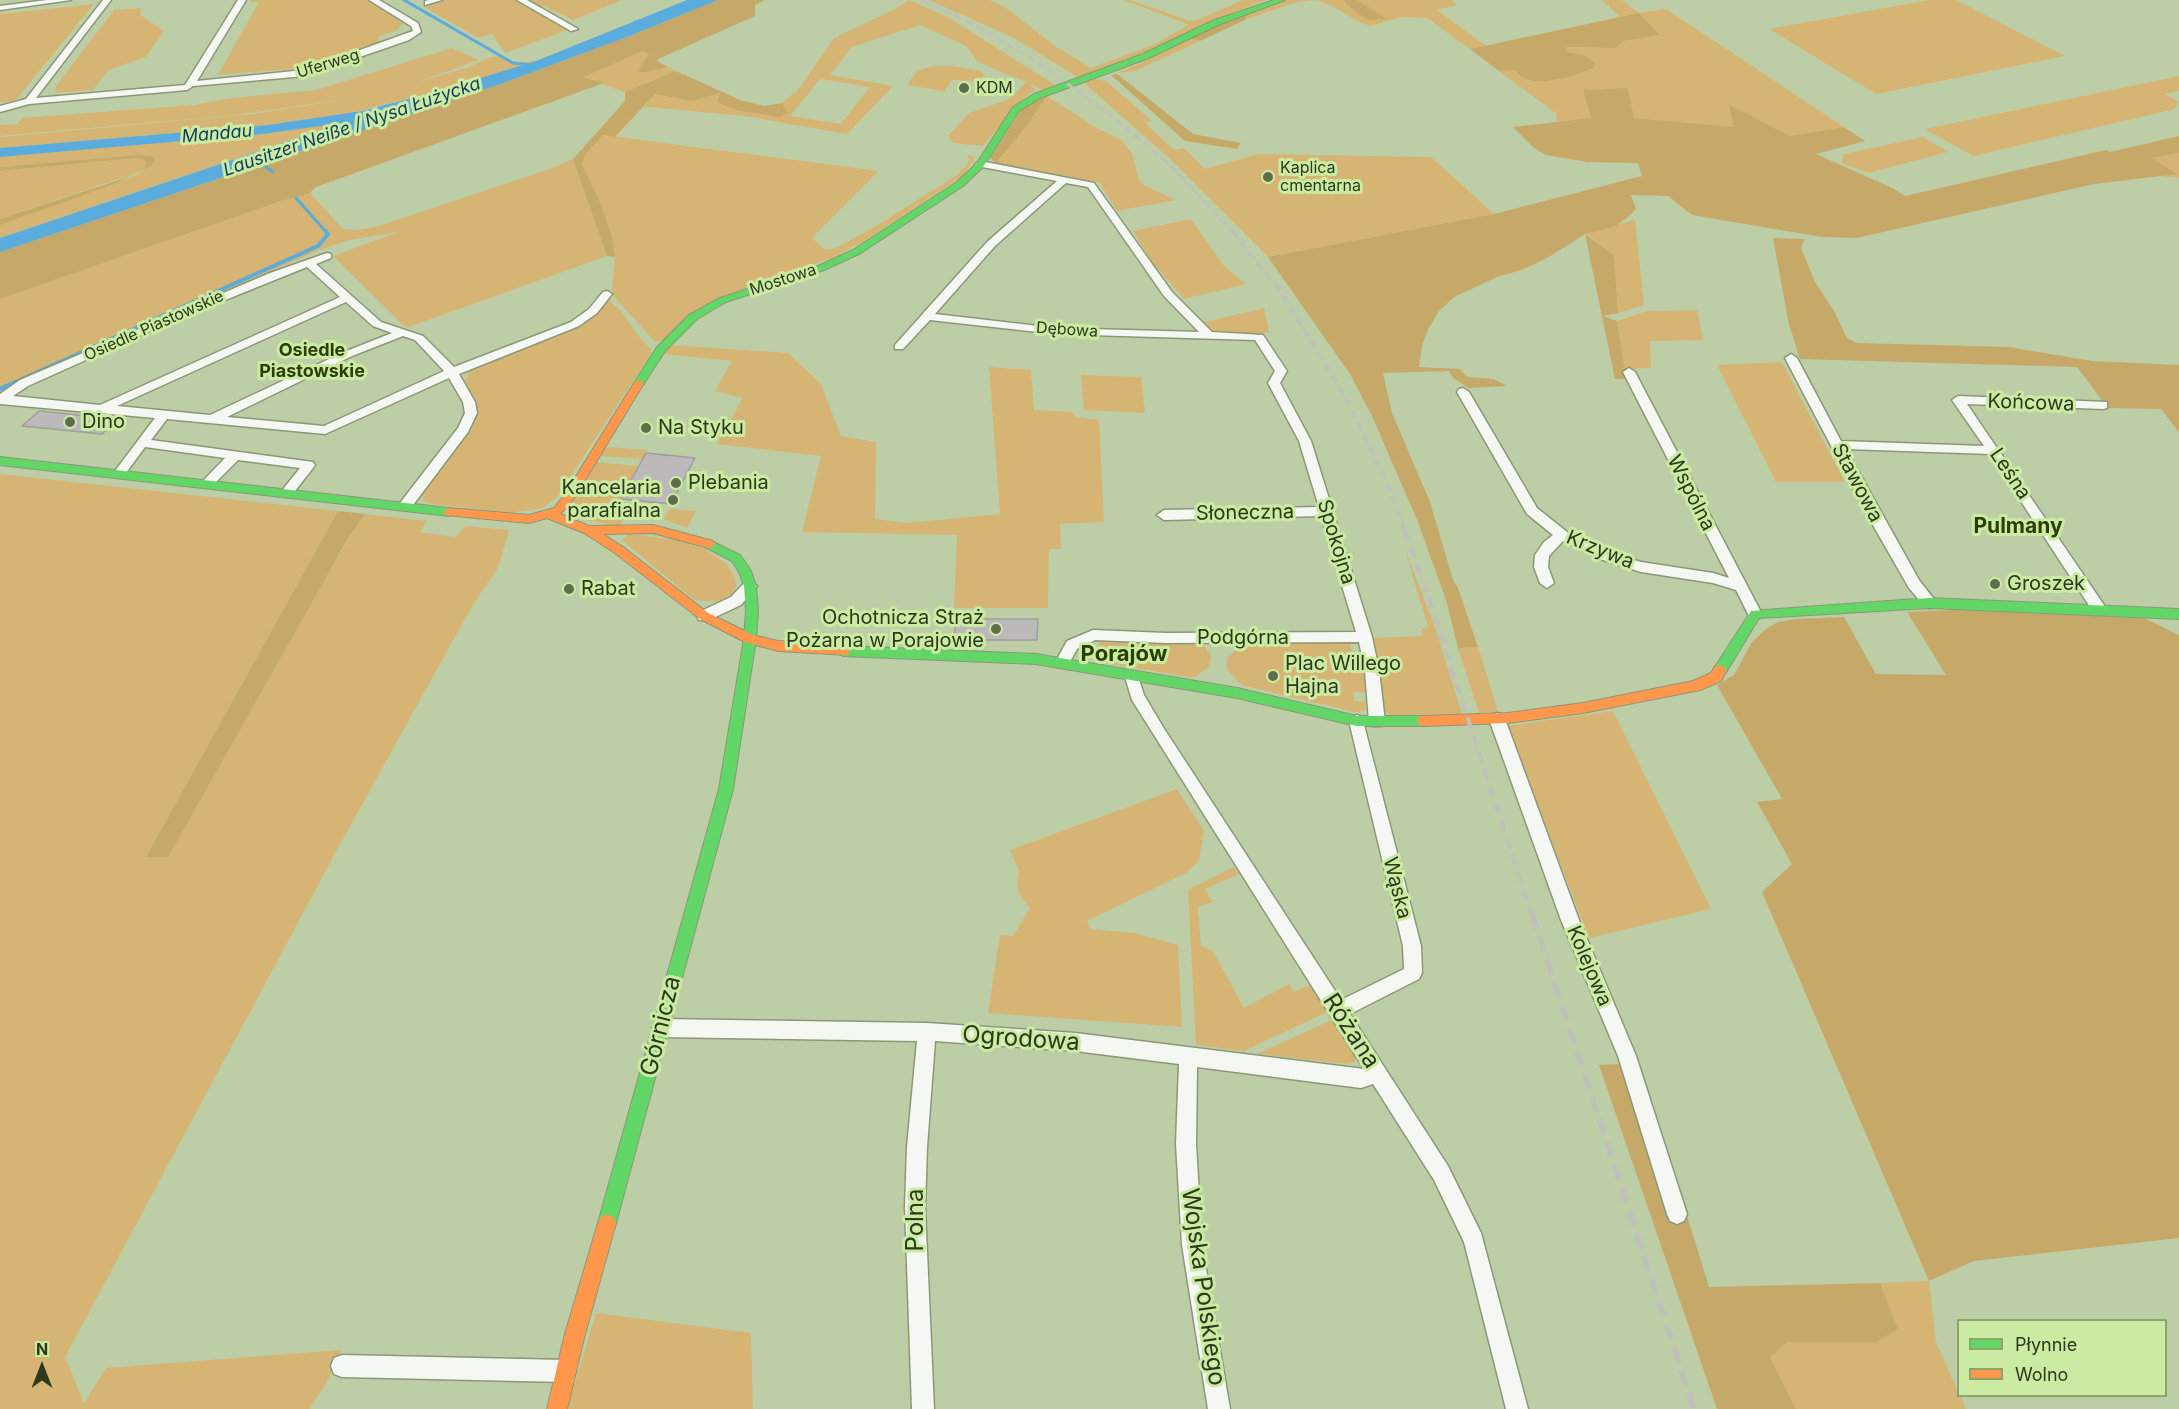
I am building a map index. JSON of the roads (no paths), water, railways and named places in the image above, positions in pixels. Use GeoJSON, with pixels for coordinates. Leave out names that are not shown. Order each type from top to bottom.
{"type":"FeatureCollection","features":[{"type":"Feature","properties":{"kind":"street"},"geometry":{"type":"LineString","coordinates":[[0,8],[67,0]]}},
{"type":"Feature","properties":{"kind":"street"},"geometry":{"type":"LineString","coordinates":[[29,101],[107,0]]}},
{"type":"Feature","properties":{"kind":"street"},"geometry":{"type":"LineString","coordinates":[[4,108],[29,101],[177,89],[191,84],[242,0]]}},
{"type":"Feature","properties":{"kind":"street","name":"Uferweg"},"geometry":{"type":"LineString","coordinates":[[191,84],[305,74],[417,32],[415,25],[373,0]]}},
{"type":"Feature","properties":{"kind":"street"},"geometry":{"type":"LineString","coordinates":[[428,3],[438,0]]}},
{"type":"Feature","properties":{"kind":"street"},"geometry":{"type":"LineString","coordinates":[[521,0],[574,29]]}},
{"type":"Feature","properties":{"kind":"street","name":"Mostowa"},"geometry":{"type":"LineString","coordinates":[[550,515],[558,511],[569,498],[623,406],[661,350],[693,317],[723,300],[821,268],[855,252],[960,184],[980,164],[1016,109],[1037,96],[1146,56],[1215,23],[1281,0]]}},
{"type":"Feature","properties":{"kind":"street"},"geometry":{"type":"LineString","coordinates":[[980,164],[1091,185],[1168,294],[1208,334]]}},
{"type":"Feature","properties":{"kind":"street"},"geometry":{"type":"LineString","coordinates":[[899,347],[991,244],[1064,180]]}},
{"type":"Feature","properties":{"kind":"street","name":"Osiedle Piastowskie"},"geometry":{"type":"LineString","coordinates":[[1,399],[24,383],[164,321],[274,275],[327,256]]}},
{"type":"Feature","properties":{"kind":"street"},"geometry":{"type":"LineString","coordinates":[[310,264],[377,324],[419,338],[452,372],[469,402],[471,413],[469,420],[405,506]]}},
{"type":"Feature","properties":{"kind":"street","name":"Osiedle Piastowskie"},"geometry":{"type":"LineString","coordinates":[[1,399],[325,430],[452,372],[576,324],[593,311],[607,294]]}},
{"type":"Feature","properties":{"kind":"street","name":"Osiedle Piastowskie"},"geometry":{"type":"LineString","coordinates":[[101,409],[347,298]]}},
{"type":"Feature","properties":{"kind":"street","name":"Dębowa"},"geometry":{"type":"LineString","coordinates":[[927,316],[1056,331],[1259,337],[1281,371]]}},
{"type":"Feature","properties":{"kind":"street"},"geometry":{"type":"LineString","coordinates":[[212,419],[348,354],[401,333]]}},
{"type":"Feature","properties":{"kind":"street","name":"Stawowa"},"geometry":{"type":"LineString","coordinates":[[1791,358],[1914,584],[1930,603]]}},
{"type":"Feature","properties":{"kind":"street","name":"Spokojna"},"geometry":{"type":"LineString","coordinates":[[1281,371],[1274,383],[1305,441],[1365,637],[1372,670],[1377,722]]}},
{"type":"Feature","properties":{"kind":"street","name":"Wspólna"},"geometry":{"type":"LineString","coordinates":[[1629,372],[1755,614]]}},
{"type":"Feature","properties":{"kind":"street","name":"Krzywa"},"geometry":{"type":"LineString","coordinates":[[1463,392],[1513,482],[1532,511],[1562,535],[1605,556],[1632,564],[1672,573],[1713,578],[1739,586]]}},
{"type":"Feature","properties":{"kind":"street","name":"Końcowa"},"geometry":{"type":"LineString","coordinates":[[1958,400],[2103,405]]}},
{"type":"Feature","properties":{"kind":"street","name":"Leśna"},"geometry":{"type":"LineString","coordinates":[[1958,400],[1994,450],[2099,609]]}},
{"type":"Feature","properties":{"kind":"street"},"geometry":{"type":"LineString","coordinates":[[119,474],[163,415]]}},
{"type":"Feature","properties":{"kind":"street"},"geometry":{"type":"LineString","coordinates":[[142,443],[309,465],[286,493]]}},
{"type":"Feature","properties":{"kind":"street"},"geometry":{"type":"LineString","coordinates":[[1837,445],[1994,450]]}},
{"type":"Feature","properties":{"kind":"street"},"geometry":{"type":"LineString","coordinates":[[207,483],[234,456]]}},
{"type":"Feature","properties":{"kind":"street"},"geometry":{"type":"LineString","coordinates":[[0,461],[512,519],[530,519],[550,515],[588,530],[618,550],[704,616],[750,639],[778,646],[818,650],[1010,657],[1062,663],[1132,677],[1237,693],[1357,721],[1497,718],[1583,708],[1695,686],[1716,677],[1755,614],[1930,603],[2179,614]]}},
{"type":"Feature","properties":{"kind":"street","name":"Słoneczna"},"geometry":{"type":"LineString","coordinates":[[1164,515],[1326,511]]}},
{"type":"Feature","properties":{"kind":"street"},"geometry":{"type":"LineString","coordinates":[[588,530],[653,529],[711,544],[736,558],[745,571],[750,586],[736,601],[704,616]]}},
{"type":"Feature","properties":{"kind":"street"},"geometry":{"type":"LineString","coordinates":[[1547,583],[1541,567],[1542,555],[1549,545],[1562,535]]}},
{"type":"Feature","properties":{"kind":"street","name":"Górnicza"},"geometry":{"type":"LineString","coordinates":[[557,1409],[565,1371],[726,789],[750,639],[750,586]]}},
{"type":"Feature","properties":{"kind":"street","name":"Podgórna"},"geometry":{"type":"LineString","coordinates":[[1062,663],[1066,652],[1080,640],[1106,634],[1188,638],[1365,637]]}},
{"type":"Feature","properties":{"kind":"street","name":"Różana"},"geometry":{"type":"LineString","coordinates":[[1132,677],[1137,696],[1441,1173],[1474,1240],[1517,1409]]}},
{"type":"Feature","properties":{"kind":"street","name":"Kolejowa"},"geometry":{"type":"LineString","coordinates":[[1497,718],[1570,920],[1627,1056],[1677,1215]]}},
{"type":"Feature","properties":{"kind":"street","name":"Wąska"},"geometry":{"type":"LineString","coordinates":[[1338,1011],[1413,973],[1412,946],[1357,721]]}},
{"type":"Feature","properties":{"kind":"street","name":"Ogrodowa"},"geometry":{"type":"LineString","coordinates":[[661,1028],[927,1032],[1075,1042],[1361,1079],[1378,1073]]}},
{"type":"Feature","properties":{"kind":"street","name":"Polna"},"geometry":{"type":"LineString","coordinates":[[923,1409],[915,1207],[917,1147],[927,1032]]}},
{"type":"Feature","properties":{"kind":"street","name":"Wojska Polskiego"},"geometry":{"type":"LineString","coordinates":[[1188,1058],[1186,1144],[1192,1245],[1219,1409]]}},
{"type":"Feature","properties":{"kind":"street"},"geometry":{"type":"LineString","coordinates":[[342,1366],[565,1371]]}},
{"type":"Feature","properties":{"kind":"water"},"geometry":{"type":"Polygon","coordinates":[[[687,0],[718,0],[506,82],[0,252],[0,238],[342,123],[263,134],[0,157],[0,148],[268,125],[362,111],[428,94],[536,61],[687,0]]]}},
{"type":"Feature","properties":{"kind":"waterway"},"geometry":{"type":"LineString","coordinates":[[404,0],[513,63],[532,65]]}},
{"type":"Feature","properties":{"kind":"waterway","name":"Lausitzer Neiße / Nysa Łużycka"},"geometry":{"type":"LineString","coordinates":[[259,161],[273,172]]}},
{"type":"Feature","properties":{"kind":"waterway"},"geometry":{"type":"LineString","coordinates":[[296,198],[327,233]]}},
{"type":"Feature","properties":{"kind":"waterway"},"geometry":{"type":"LineString","coordinates":[[0,389],[318,246],[328,234],[326,231]]}},
{"type":"Feature","properties":{"kind":"railway"},"geometry":{"type":"LineString","coordinates":[[922,0],[972,24],[1037,62],[1109,114],[1171,166],[1233,233]]}},
{"type":"Feature","properties":{"kind":"railway"},"geometry":{"type":"LineString","coordinates":[[1232,231],[1281,292],[1347,400],[1385,479],[1405,531]]}},
{"type":"Feature","properties":{"kind":"railway"},"geometry":{"type":"LineString","coordinates":[[1404,530],[1422,578],[1532,916]]}},
{"type":"Feature","properties":{"kind":"railway"},"geometry":{"type":"LineString","coordinates":[[1532,914],[1694,1409]]}},
{"type":"Feature","properties":{"kind":"place","name":"KDM"},"geometry":{"type":"Point","coordinates":[964,88]}},
{"type":"Feature","properties":{"kind":"place","name":"Kaplica cmentarna"},"geometry":{"type":"Point","coordinates":[1268,177]}},
{"type":"Feature","properties":{"kind":"place","name":"Dino"},"geometry":{"type":"Point","coordinates":[70,422]}},
{"type":"Feature","properties":{"kind":"place","name":"Na Styku"},"geometry":{"type":"Point","coordinates":[646,428]}},
{"type":"Feature","properties":{"kind":"place","name":"Plebania"},"geometry":{"type":"Point","coordinates":[676,483]}},
{"type":"Feature","properties":{"kind":"place","name":"Kancelaria parafialna"},"geometry":{"type":"Point","coordinates":[673,500]}},
{"type":"Feature","properties":{"kind":"place","name":"Groszek"},"geometry":{"type":"Point","coordinates":[1995,584]}},
{"type":"Feature","properties":{"kind":"place","name":"Rabat"},"geometry":{"type":"Point","coordinates":[569,589]}},
{"type":"Feature","properties":{"kind":"place","name":"Ochotnicza Straż Pożarna w Porajowie"},"geometry":{"type":"Point","coordinates":[996,629]}},
{"type":"Feature","properties":{"kind":"place","name":"Plac Willego Hajna"},"geometry":{"type":"Point","coordinates":[1273,676]}},
{"type":"Feature","properties":{"kind":"district","name":"Osiedle Piastowskie"},"geometry":{"type":"Point","coordinates":[312,361]}},
{"type":"Feature","properties":{"kind":"district","name":"Pulmany"},"geometry":{"type":"Point","coordinates":[2018,527]}},
{"type":"Feature","properties":{"kind":"district","name":"Porajów"},"geometry":{"type":"Point","coordinates":[1124,654]}},
{"type":"Feature","properties":{"kind":"water label","name":"Mandau"},"geometry":{"type":"Point","coordinates":[217,134]}}]}
